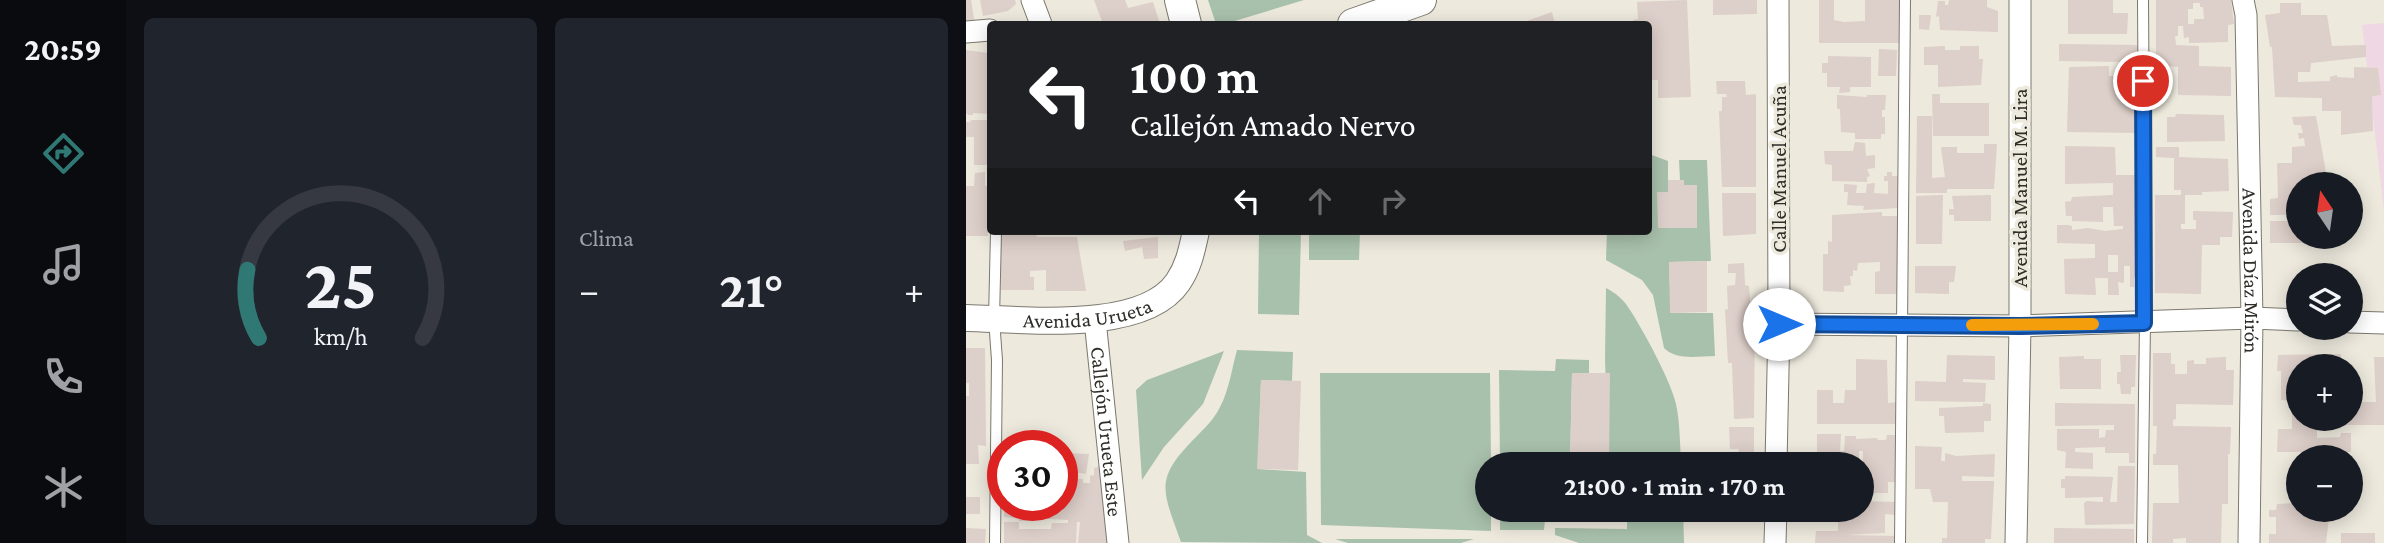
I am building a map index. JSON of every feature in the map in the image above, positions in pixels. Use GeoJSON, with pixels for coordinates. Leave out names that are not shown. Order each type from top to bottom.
{"type":"FeatureCollection","features":[{"type":"Feature","properties":{"kind":"main road"},"geometry":{"type":"LineString","coordinates":[[1180,0],[1185,21]]}},
{"type":"Feature","properties":{"kind":"main road"},"geometry":{"type":"LineString","coordinates":[[1362,21],[1421,0]]}},
{"type":"Feature","properties":{"kind":"street"},"geometry":{"type":"LineString","coordinates":[[1032,0],[1040,21]]}},
{"type":"Feature","properties":{"kind":"street","name":"Calle Manuel Acuña"},"geometry":{"type":"LineString","coordinates":[[1776,452],[1779,324],[1778,0]]}},
{"type":"Feature","properties":{"kind":"street","name":"Avenida Manuel M. Lira"},"geometry":{"type":"LineString","coordinates":[[2016,543],[2020,326],[2020,0]]}},
{"type":"Feature","properties":{"kind":"street","name":"Avenida Díaz Mirón"},"geometry":{"type":"LineString","coordinates":[[2243,0],[2246,15],[2252,318],[2249,543]]}},
{"type":"Feature","properties":{"kind":"street"},"geometry":{"type":"LineString","coordinates":[[966,32],[987,30]]}},
{"type":"Feature","properties":{"kind":"street","name":"Avenida Urueta"},"geometry":{"type":"LineString","coordinates":[[966,318],[1095,320],[1142,308],[1161,298],[1177,284],[1189,262],[1195,235]]}},
{"type":"Feature","properties":{"kind":"street"},"geometry":{"type":"LineString","coordinates":[[1779,324],[2020,326],[2252,318],[2286,319]]}},
{"type":"Feature","properties":{"kind":"street","name":"Callejón Urueta Este"},"geometry":{"type":"LineString","coordinates":[[1095,320],[1118,543]]}},
{"type":"Feature","properties":{"kind":"street"},"geometry":{"type":"LineString","coordinates":[[2363,322],[2384,323]]}},
{"type":"Feature","properties":{"kind":"street"},"geometry":{"type":"LineString","coordinates":[[1775,543],[1776,522]]}},
{"type":"Feature","properties":{"kind":"lane"},"geometry":{"type":"LineString","coordinates":[[1900,543],[1905,0]]}},
{"type":"Feature","properties":{"kind":"lane"},"geometry":{"type":"LineString","coordinates":[[2142,543],[2143,0]]}},
{"type":"Feature","properties":{"kind":"lane"},"geometry":{"type":"LineString","coordinates":[[995,543],[997,360],[993,319],[996,235]]}},
{"type":"Feature","properties":{"kind":"shaded area"},"geometry":{"type":"Polygon","coordinates":[[[2384,23],[2384,210],[2362,25],[2384,23]]]}},
{"type":"Feature","properties":{"kind":"green space"},"geometry":{"type":"Polygon","coordinates":[[[1208,0],[1304,0],[1235,21],[1215,21],[1208,0]]]}},
{"type":"Feature","properties":{"kind":"green space"},"geometry":{"type":"Polygon","coordinates":[[[1652,155],[1668,161],[1668,192],[1658,192],[1658,228],[1697,227],[1697,186],[1684,185],[1680,180],[1679,160],[1707,160],[1711,261],[1669,262],[1671,313],[1713,313],[1715,356],[1681,356],[1664,348],[1653,295],[1642,280],[1606,260],[1607,235],[1652,235],[1652,155]]]}},
{"type":"Feature","properties":{"kind":"green space"},"geometry":{"type":"Polygon","coordinates":[[[1259,235],[1301,235],[1299,315],[1258,314],[1259,235]]]}},
{"type":"Feature","properties":{"kind":"green space"},"geometry":{"type":"Polygon","coordinates":[[[1309,235],[1360,235],[1359,260],[1309,260],[1309,235]]]}},
{"type":"Feature","properties":{"kind":"green space"},"geometry":{"type":"Polygon","coordinates":[[[1606,288],[1628,306],[1669,382],[1677,411],[1681,452],[1609,452],[1605,360],[1606,288]]]}},
{"type":"Feature","properties":{"kind":"green space"},"geometry":{"type":"Polygon","coordinates":[[[1237,350],[1293,352],[1292,381],[1261,380],[1258,469],[1306,472],[1307,535],[1322,543],[1181,542],[1166,497],[1168,475],[1183,451],[1218,411],[1228,386],[1237,350]]]}},
{"type":"Feature","properties":{"kind":"green space"},"geometry":{"type":"Polygon","coordinates":[[[1224,351],[1203,404],[1164,447],[1142,480],[1136,390],[1147,380],[1224,351]]]}},
{"type":"Feature","properties":{"kind":"green space"},"geometry":{"type":"Polygon","coordinates":[[[1556,359],[1589,360],[1589,373],[1572,373],[1570,452],[1500,452],[1499,370],[1555,371],[1556,359]]]}},
{"type":"Feature","properties":{"kind":"green space"},"geometry":{"type":"Polygon","coordinates":[[[1320,373],[1490,373],[1491,452],[1475,452],[1475,522],[1491,522],[1491,531],[1321,525],[1320,373]]]}},
{"type":"Feature","properties":{"kind":"green space"},"geometry":{"type":"Polygon","coordinates":[[[1500,522],[1545,522],[1544,530],[1500,530],[1500,522]]]}},
{"type":"Feature","properties":{"kind":"green space"},"geometry":{"type":"Polygon","coordinates":[[[1627,522],[1683,522],[1684,543],[1579,543],[1555,535],[1555,528],[1627,529],[1627,522]]]}},
{"type":"Feature","properties":{"kind":"green space"},"geometry":{"type":"Polygon","coordinates":[[[1335,539],[1474,539],[1461,543],[1348,543],[1335,539]]]}},
{"type":"Feature","properties":{"kind":"building"},"geometry":{"type":"Polygon","coordinates":[[[966,0],[971,0],[975,25],[966,24],[966,0]]]}},
{"type":"Feature","properties":{"kind":"building"},"geometry":{"type":"Polygon","coordinates":[[[980,0],[1015,0],[1016,4],[1008,11],[983,16],[980,0]]]}},
{"type":"Feature","properties":{"kind":"building"},"geometry":{"type":"Polygon","coordinates":[[[1094,0],[1125,0],[1128,8],[1153,2],[1159,21],[1102,21],[1094,0]]]}},
{"type":"Feature","properties":{"kind":"building"},"geometry":{"type":"Polygon","coordinates":[[[1687,0],[1691,97],[1658,98],[1658,80],[1652,80],[1652,21],[1633,21],[1638,19],[1637,2],[1687,0]]]}},
{"type":"Feature","properties":{"kind":"building"},"geometry":{"type":"Polygon","coordinates":[[[1713,0],[1757,0],[1757,14],[1713,15],[1713,0]]]}},
{"type":"Feature","properties":{"kind":"building"},"geometry":{"type":"Polygon","coordinates":[[[1819,0],[1834,0],[1834,20],[1844,22],[1865,21],[1865,0],[1900,0],[1900,43],[1819,43],[1819,0]]]}},
{"type":"Feature","properties":{"kind":"building"},"geometry":{"type":"Polygon","coordinates":[[[1949,0],[1987,0],[1987,7],[1998,11],[1998,32],[1940,30],[1939,16],[1936,17],[1938,1],[1945,1],[1945,5],[1948,5],[1949,0]]]}},
{"type":"Feature","properties":{"kind":"building"},"geometry":{"type":"Polygon","coordinates":[[[2068,0],[2113,0],[2113,13],[2128,13],[2127,34],[2068,34],[2068,0]]]}},
{"type":"Feature","properties":{"kind":"building"},"geometry":{"type":"Polygon","coordinates":[[[2156,0],[2231,0],[2234,24],[2228,25],[2228,42],[2189,43],[2189,37],[2184,38],[2183,26],[2178,26],[2178,36],[2175,36],[2176,45],[2199,46],[2199,66],[2231,67],[2231,96],[2178,95],[2178,67],[2156,65],[2156,0]],[[2193,3],[2193,9],[2188,9],[2188,24],[2194,24],[2194,19],[2204,19],[2200,3],[2193,3]]]}},
{"type":"Feature","properties":{"kind":"building"},"geometry":{"type":"Polygon","coordinates":[[[2280,3],[2301,3],[2301,15],[2327,15],[2332,46],[2366,45],[2366,57],[2311,63],[2310,72],[2298,72],[2298,82],[2330,81],[2330,77],[2337,75],[2354,78],[2354,67],[2378,68],[2381,95],[2372,96],[2373,131],[2341,135],[2341,111],[2322,111],[2322,98],[2275,97],[2272,47],[2265,15],[2280,13],[2280,3]]]}},
{"type":"Feature","properties":{"kind":"building"},"geometry":{"type":"Polygon","coordinates":[[[1552,12],[1554,21],[1526,21],[1552,12]]]}},
{"type":"Feature","properties":{"kind":"building"},"geometry":{"type":"Polygon","coordinates":[[[1919,15],[1931,15],[1929,30],[1919,29],[1919,15]]]}},
{"type":"Feature","properties":{"kind":"building"},"geometry":{"type":"Polygon","coordinates":[[[2059,44],[2138,45],[2139,133],[2067,132],[2069,67],[2109,66],[2109,76],[2133,76],[2133,73],[2123,73],[2123,62],[2059,61],[2059,44]]]}},
{"type":"Feature","properties":{"kind":"building"},"geometry":{"type":"Polygon","coordinates":[[[1945,46],[1945,50],[1960,50],[1960,46],[1979,46],[1979,59],[1983,59],[1981,85],[1938,87],[1938,65],[1924,65],[1924,47],[1945,46]]]}},
{"type":"Feature","properties":{"kind":"building"},"geometry":{"type":"Polygon","coordinates":[[[1879,49],[1897,50],[1896,76],[1878,76],[1879,49]]]}},
{"type":"Feature","properties":{"kind":"building"},"geometry":{"type":"Polygon","coordinates":[[[966,50],[987,53],[987,114],[966,113],[966,50]]]}},
{"type":"Feature","properties":{"kind":"building"},"geometry":{"type":"Polygon","coordinates":[[[1828,56],[1871,57],[1871,87],[1850,87],[1850,92],[1839,93],[1840,87],[1827,87],[1827,73],[1822,73],[1822,63],[1828,63],[1828,56]]]}},
{"type":"Feature","properties":{"kind":"building"},"geometry":{"type":"Polygon","coordinates":[[[1716,81],[1745,81],[1746,95],[1756,94],[1756,187],[1722,187],[1719,111],[1722,111],[1722,97],[1727,97],[1726,94],[1717,94],[1716,81]]]}},
{"type":"Feature","properties":{"kind":"building"},"geometry":{"type":"Polygon","coordinates":[[[1932,94],[1940,94],[1940,103],[1989,103],[1989,136],[1933,136],[1932,94]]]}},
{"type":"Feature","properties":{"kind":"building"},"geometry":{"type":"Polygon","coordinates":[[[1837,95],[1886,95],[1885,110],[1882,110],[1882,117],[1885,117],[1885,134],[1881,134],[1881,139],[1855,139],[1855,133],[1841,132],[1837,95]]]}},
{"type":"Feature","properties":{"kind":"building"},"geometry":{"type":"Polygon","coordinates":[[[2176,114],[2224,115],[2225,141],[2167,142],[2167,117],[2175,117],[2176,114]]]}},
{"type":"Feature","properties":{"kind":"building"},"geometry":{"type":"Polygon","coordinates":[[[1917,116],[1932,116],[1932,178],[1945,177],[1941,147],[1957,147],[1957,153],[1984,153],[1984,144],[1997,144],[1994,189],[1947,189],[1947,193],[1916,193],[1917,116]]]}},
{"type":"Feature","properties":{"kind":"building"},"geometry":{"type":"Polygon","coordinates":[[[2316,116],[2326,172],[2286,172],[2286,215],[2270,215],[2270,199],[2278,198],[2277,163],[2292,163],[2292,147],[2305,146],[2304,138],[2299,139],[2298,133],[2303,133],[2301,125],[2294,125],[2292,117],[2316,116]]]}},
{"type":"Feature","properties":{"kind":"building"},"geometry":{"type":"Polygon","coordinates":[[[987,120],[987,165],[974,165],[974,137],[966,137],[966,122],[987,120]]]}},
{"type":"Feature","properties":{"kind":"building"},"geometry":{"type":"Polygon","coordinates":[[[1855,142],[1865,143],[1866,156],[1875,155],[1875,168],[1867,169],[1870,176],[1867,177],[1867,182],[1832,181],[1832,165],[1825,164],[1824,151],[1853,151],[1855,142]]]}},
{"type":"Feature","properties":{"kind":"building"},"geometry":{"type":"Polygon","coordinates":[[[2065,146],[2115,147],[2116,175],[2138,175],[2137,277],[2134,277],[2134,287],[2130,287],[2130,266],[2124,266],[2124,283],[2118,282],[2119,295],[2108,295],[2108,278],[2095,278],[2096,295],[2065,294],[2064,259],[2095,258],[2095,244],[2057,243],[2057,225],[2072,226],[2072,230],[2088,228],[2105,231],[2123,229],[2123,226],[2114,226],[2113,207],[2103,207],[2103,222],[2072,221],[2072,216],[2066,216],[2065,202],[2071,201],[2072,197],[2113,195],[2113,183],[2065,184],[2065,146]],[[2108,255],[2108,272],[2118,272],[2118,255],[2108,255]]]}},
{"type":"Feature","properties":{"kind":"building"},"geometry":{"type":"Polygon","coordinates":[[[2156,147],[2179,147],[2179,157],[2228,159],[2229,191],[2185,195],[2185,224],[2181,224],[2181,229],[2196,229],[2193,211],[2233,212],[2232,237],[2220,237],[2220,245],[2202,245],[2201,294],[2155,293],[2155,195],[2181,195],[2181,190],[2174,190],[2174,158],[2156,157],[2156,147]]]}},
{"type":"Feature","properties":{"kind":"building"},"geometry":{"type":"Polygon","coordinates":[[[985,172],[988,236],[966,236],[966,186],[974,186],[975,173],[985,172]]]}},
{"type":"Feature","properties":{"kind":"building"},"geometry":{"type":"Polygon","coordinates":[[[1887,172],[1892,172],[1892,176],[1899,176],[1899,208],[1863,210],[1864,206],[1847,205],[1848,192],[1844,192],[1844,184],[1857,185],[1856,193],[1866,193],[1867,184],[1875,183],[1874,193],[1888,194],[1888,181],[1884,181],[1887,172]]]}},
{"type":"Feature","properties":{"kind":"building"},"geometry":{"type":"Polygon","coordinates":[[[1668,180],[1684,180],[1684,185],[1697,185],[1697,228],[1658,228],[1657,192],[1668,192],[1668,180]]]}},
{"type":"Feature","properties":{"kind":"building"},"geometry":{"type":"Polygon","coordinates":[[[1722,193],[1756,193],[1756,234],[1723,236],[1722,193]]]}},
{"type":"Feature","properties":{"kind":"building"},"geometry":{"type":"Polygon","coordinates":[[[1943,195],[1942,244],[1916,244],[1916,196],[1943,195]]]}},
{"type":"Feature","properties":{"kind":"building"},"geometry":{"type":"Polygon","coordinates":[[[1991,195],[1991,221],[1954,221],[1954,215],[1949,215],[1949,209],[1954,209],[1952,196],[1991,195]]]}},
{"type":"Feature","properties":{"kind":"building"},"geometry":{"type":"Polygon","coordinates":[[[1882,212],[1882,216],[1899,216],[1898,294],[1875,294],[1875,272],[1880,271],[1880,262],[1858,263],[1857,271],[1853,270],[1853,276],[1850,276],[1851,285],[1844,286],[1844,292],[1823,291],[1823,254],[1828,254],[1828,241],[1832,242],[1832,215],[1882,212]]]}},
{"type":"Feature","properties":{"kind":"building"},"geometry":{"type":"Polygon","coordinates":[[[2270,221],[2286,221],[2286,243],[2270,243],[2270,221]]]}},
{"type":"Feature","properties":{"kind":"building"},"geometry":{"type":"Polygon","coordinates":[[[1001,235],[1077,237],[1086,291],[1046,291],[1046,270],[1030,271],[1030,277],[1034,277],[1034,290],[1001,290],[1001,235]]]}},
{"type":"Feature","properties":{"kind":"building"},"geometry":{"type":"Polygon","coordinates":[[[1158,237],[1158,258],[1144,259],[1142,247],[1125,251],[1123,241],[1158,237]]]}},
{"type":"Feature","properties":{"kind":"building"},"geometry":{"type":"Polygon","coordinates":[[[1707,261],[1707,312],[1670,313],[1669,262],[1707,261]]]}},
{"type":"Feature","properties":{"kind":"building"},"geometry":{"type":"Polygon","coordinates":[[[1744,263],[1751,313],[1755,312],[1754,418],[1734,419],[1732,363],[1728,363],[1725,310],[1728,309],[1727,286],[1735,285],[1736,273],[1728,273],[1728,264],[1744,263]]]}},
{"type":"Feature","properties":{"kind":"building"},"geometry":{"type":"Polygon","coordinates":[[[1915,266],[1956,266],[1954,282],[1949,282],[1949,294],[1915,293],[1915,266]]]}},
{"type":"Feature","properties":{"kind":"building"},"geometry":{"type":"Polygon","coordinates":[[[966,348],[985,348],[986,446],[978,445],[979,464],[966,464],[966,396],[969,396],[969,383],[966,383],[966,348]]]}},
{"type":"Feature","properties":{"kind":"building"},"geometry":{"type":"Polygon","coordinates":[[[2153,353],[2171,353],[2175,374],[2187,374],[2187,361],[2206,364],[2206,358],[2226,357],[2226,370],[2234,370],[2233,405],[2176,404],[2176,419],[2173,420],[2173,426],[2231,427],[2228,504],[2222,504],[2221,543],[2186,543],[2186,538],[2173,539],[2173,543],[2152,543],[2153,503],[2179,503],[2178,465],[2153,465],[2157,426],[2153,426],[2153,353]]]}},
{"type":"Feature","properties":{"kind":"building"},"geometry":{"type":"Polygon","coordinates":[[[1947,355],[1995,356],[1995,380],[1963,379],[1963,382],[1986,383],[1985,402],[1915,401],[1915,381],[1946,382],[1947,355]]]}},
{"type":"Feature","properties":{"kind":"building"},"geometry":{"type":"Polygon","coordinates":[[[2120,355],[2136,355],[2135,387],[2131,387],[2131,394],[2121,394],[2120,384],[2117,384],[2117,372],[2121,372],[2120,355]]]}},
{"type":"Feature","properties":{"kind":"building"},"geometry":{"type":"Polygon","coordinates":[[[2278,355],[2286,355],[2286,400],[2281,400],[2278,355]]]}},
{"type":"Feature","properties":{"kind":"building"},"geometry":{"type":"Polygon","coordinates":[[[2084,356],[2084,359],[2101,359],[2101,389],[2060,389],[2059,357],[2084,356]]]}},
{"type":"Feature","properties":{"kind":"building"},"geometry":{"type":"Polygon","coordinates":[[[2374,357],[2384,357],[2384,425],[2363,425],[2363,402],[2376,402],[2374,357]]]}},
{"type":"Feature","properties":{"kind":"building"},"geometry":{"type":"Polygon","coordinates":[[[1856,359],[1887,360],[1888,403],[1898,402],[1897,424],[1817,424],[1817,390],[1833,390],[1833,403],[1844,403],[1845,390],[1856,390],[1856,359]]]}},
{"type":"Feature","properties":{"kind":"building"},"geometry":{"type":"Polygon","coordinates":[[[1572,373],[1610,373],[1609,452],[1570,452],[1572,373]]]}},
{"type":"Feature","properties":{"kind":"building"},"geometry":{"type":"Polygon","coordinates":[[[1261,380],[1301,381],[1298,470],[1257,469],[1261,380]]]}},
{"type":"Feature","properties":{"kind":"building"},"geometry":{"type":"Polygon","coordinates":[[[1983,403],[1991,404],[1991,421],[1984,421],[1984,432],[1945,433],[1944,416],[1939,416],[1939,408],[1983,406],[1983,403]]]}},
{"type":"Feature","properties":{"kind":"building"},"geometry":{"type":"Polygon","coordinates":[[[2055,403],[2135,404],[2135,463],[2129,463],[2129,453],[2105,453],[2105,447],[2075,448],[2075,452],[2093,453],[2093,469],[2065,468],[2066,452],[2057,450],[2057,429],[2099,429],[2099,438],[2105,437],[2106,430],[2114,430],[2114,425],[2055,426],[2055,403]]]}},
{"type":"Feature","properties":{"kind":"building"},"geometry":{"type":"Polygon","coordinates":[[[1729,427],[1754,427],[1754,452],[1730,449],[1729,427]]]}},
{"type":"Feature","properties":{"kind":"building"},"geometry":{"type":"Polygon","coordinates":[[[2278,429],[2317,431],[2317,438],[2340,437],[2341,433],[2351,433],[2351,445],[2286,445],[2286,452],[2277,452],[2278,429]]]}},
{"type":"Feature","properties":{"kind":"building"},"geometry":{"type":"Polygon","coordinates":[[[1817,434],[1841,434],[1840,451],[1844,451],[1845,436],[1886,440],[1887,435],[1897,435],[1897,482],[1888,482],[1888,493],[1874,493],[1874,452],[1817,452],[1817,434]]]}},
{"type":"Feature","properties":{"kind":"building"},"geometry":{"type":"Polygon","coordinates":[[[1915,446],[1942,447],[1941,461],[1945,461],[1945,453],[1956,456],[1995,454],[1994,477],[1962,476],[1962,481],[1994,481],[1991,539],[1985,539],[1985,543],[1942,543],[1942,538],[1947,538],[1948,502],[1933,502],[1930,489],[1915,489],[1915,446]]]}},
{"type":"Feature","properties":{"kind":"building"},"geometry":{"type":"Polygon","coordinates":[[[1078,454],[1089,454],[1086,474],[1078,473],[1078,454]]]}},
{"type":"Feature","properties":{"kind":"building"},"geometry":{"type":"Polygon","coordinates":[[[1100,466],[1107,543],[1078,543],[1080,522],[1077,522],[1076,543],[1004,543],[1004,522],[1019,522],[1019,529],[1051,529],[1052,523],[1078,521],[1078,479],[1083,479],[1083,483],[1090,483],[1094,468],[1100,466]]]}},
{"type":"Feature","properties":{"kind":"building"},"geometry":{"type":"Polygon","coordinates":[[[2118,466],[2135,466],[2134,524],[2085,525],[2084,503],[2103,502],[2103,497],[2065,498],[2061,479],[2065,479],[2065,476],[2113,477],[2110,502],[2117,502],[2118,466]]]}},
{"type":"Feature","properties":{"kind":"building"},"geometry":{"type":"Polygon","coordinates":[[[966,497],[980,497],[980,514],[966,514],[966,497]]]}},
{"type":"Feature","properties":{"kind":"building"},"geometry":{"type":"Polygon","coordinates":[[[1874,501],[1897,502],[1896,515],[1885,514],[1885,533],[1845,535],[1896,536],[1896,543],[1815,543],[1816,531],[1838,531],[1838,522],[1874,522],[1874,501]]]}},
{"type":"Feature","properties":{"kind":"building"},"geometry":{"type":"Polygon","coordinates":[[[2277,504],[2286,504],[2286,522],[2328,522],[2326,543],[2269,543],[2269,534],[2276,534],[2276,517],[2269,517],[2269,510],[2276,510],[2277,504]]]}},
{"type":"Feature","properties":{"kind":"building"},"geometry":{"type":"Polygon","coordinates":[[[966,528],[986,529],[985,543],[966,543],[966,528]]]}},
{"type":"Feature","properties":{"kind":"building"},"geometry":{"type":"Polygon","coordinates":[[[2054,528],[2134,529],[2134,543],[2054,543],[2054,528]]]}},
{"type":"Feature","properties":{"kind":"building"},"geometry":{"type":"Polygon","coordinates":[[[2341,533],[2375,533],[2375,543],[2341,543],[2341,533]]]}},
{"type":"Feature","properties":{"kind":"slow traffic"},"geometry":{"type":"LineString","coordinates":[[1972,325],[2093,324]]}},
{"type":"Feature","properties":{"kind":"route"},"geometry":{"type":"LineString","coordinates":[[1779,324],[2020,326],[2144,323],[2143,81]]}}]}
